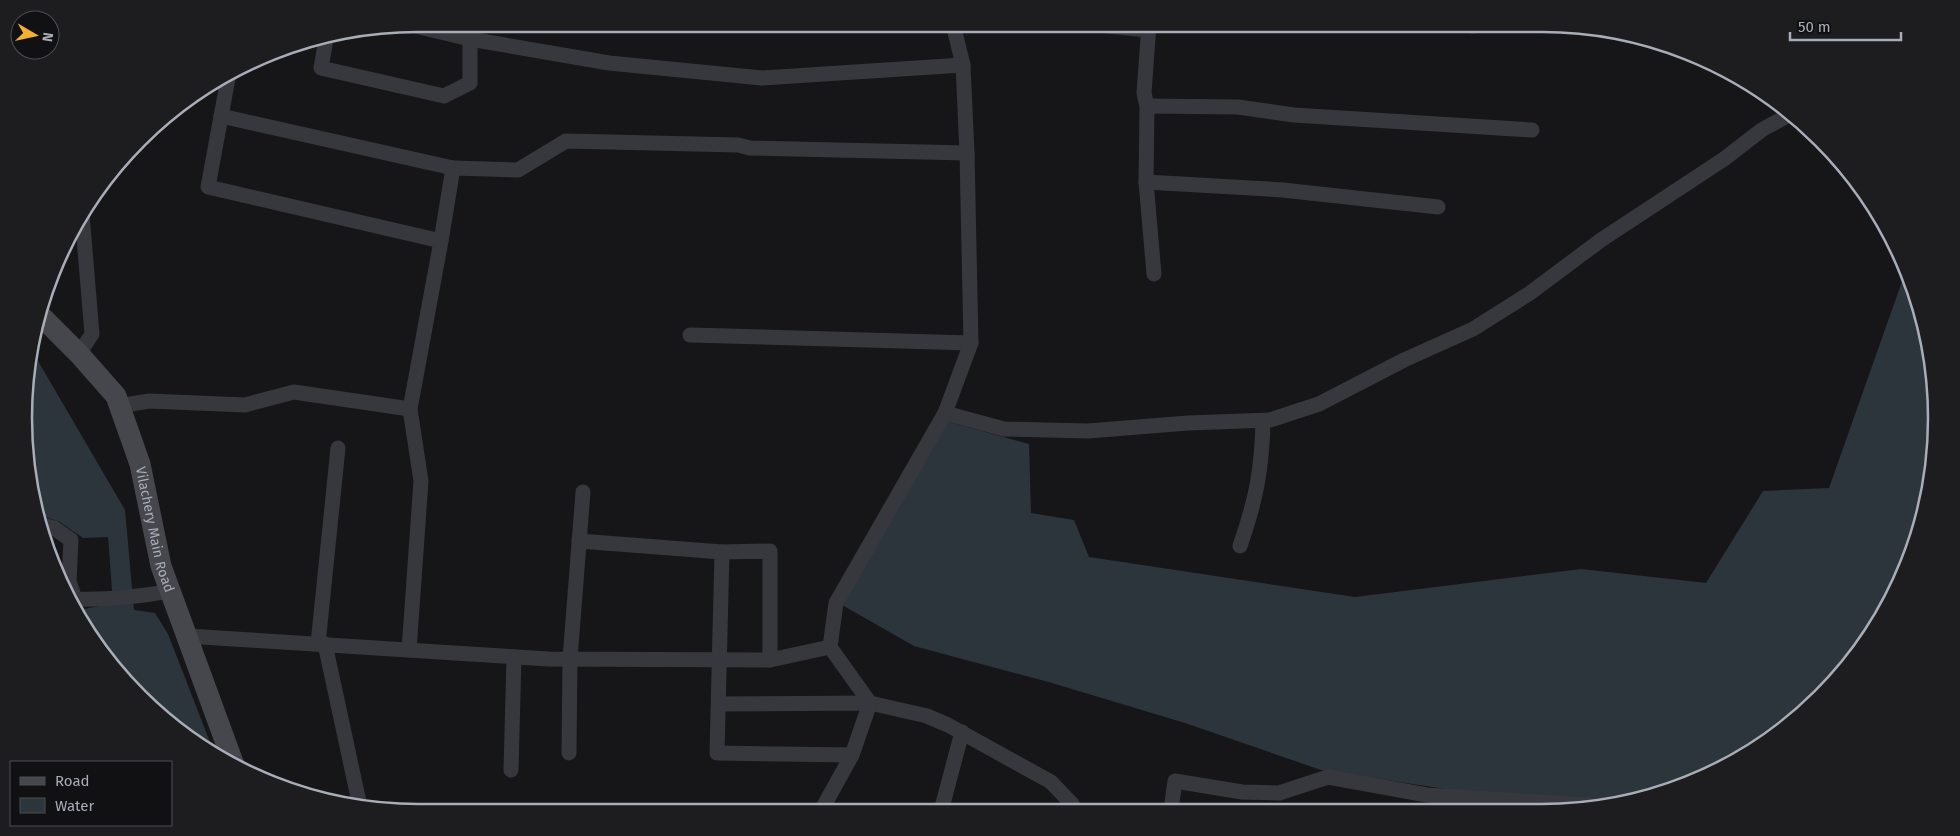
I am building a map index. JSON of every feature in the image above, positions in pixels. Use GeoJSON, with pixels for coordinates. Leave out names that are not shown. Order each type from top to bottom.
{"type":"FeatureCollection","features":[{"type":"Feature","properties":{"kind":"main road","name":"Vilachery Main Road"},"geometry":{"type":"LineString","coordinates":[[45,320],[79,354],[116,396],[140,464],[161,566],[230,755]]}},
{"type":"Feature","properties":{"kind":"street"},"geometry":{"type":"LineString","coordinates":[[440,32],[470,39],[609,63],[762,78],[963,65]]}},
{"type":"Feature","properties":{"kind":"street"},"geometry":{"type":"LineString","coordinates":[[870,703],[830,647],[836,603],[945,412],[971,343],[963,65],[955,32]]}},
{"type":"Feature","properties":{"kind":"street"},"geometry":{"type":"LineString","coordinates":[[1148,32],[1144,94],[1147,106],[1146,182],[1154,274]]}},
{"type":"Feature","properties":{"kind":"street"},"geometry":{"type":"LineString","coordinates":[[325,44],[321,68],[444,96],[470,83],[470,39]]}},
{"type":"Feature","properties":{"kind":"street"},"geometry":{"type":"LineString","coordinates":[[227,83],[208,187],[441,241]]}},
{"type":"Feature","properties":{"kind":"street"},"geometry":{"type":"LineString","coordinates":[[1147,106],[1238,107],[1294,114],[1532,130]]}},
{"type":"Feature","properties":{"kind":"street"},"geometry":{"type":"LineString","coordinates":[[221,116],[453,168],[518,170],[566,142],[738,145],[750,148],[967,153]]}},
{"type":"Feature","properties":{"kind":"street"},"geometry":{"type":"LineString","coordinates":[[945,412],[1004,429],[1088,431],[1188,423],[1270,420],[1319,404],[1404,360],[1473,329],[1530,292],[1601,240],[1724,159],[1763,129],[1784,118]]}},
{"type":"Feature","properties":{"kind":"street"},"geometry":{"type":"LineString","coordinates":[[409,650],[421,481],[410,409],[453,168]]}},
{"type":"Feature","properties":{"kind":"street"},"geometry":{"type":"LineString","coordinates":[[1146,182],[1284,190],[1438,206]]}},
{"type":"Feature","properties":{"kind":"street"},"geometry":{"type":"LineString","coordinates":[[79,354],[92,334],[83,227]]}},
{"type":"Feature","properties":{"kind":"street"},"geometry":{"type":"LineString","coordinates":[[690,336],[971,343]]}},
{"type":"Feature","properties":{"kind":"street"},"geometry":{"type":"LineString","coordinates":[[119,406],[149,401],[245,405],[294,392],[410,409]]}},
{"type":"Feature","properties":{"kind":"street"},"geometry":{"type":"LineString","coordinates":[[1240,546],[1254,505],[1261,469],[1263,420]]}},
{"type":"Feature","properties":{"kind":"street"},"geometry":{"type":"LineString","coordinates":[[338,448],[321,644],[358,798]]}},
{"type":"Feature","properties":{"kind":"street"},"geometry":{"type":"LineString","coordinates":[[569,753],[570,659],[583,492]]}},
{"type":"Feature","properties":{"kind":"street"},"geometry":{"type":"LineString","coordinates":[[48,526],[54,528],[70,540],[70,583]]}},
{"type":"Feature","properties":{"kind":"street"},"geometry":{"type":"LineString","coordinates":[[579,542],[722,552],[770,551],[770,660]]}},
{"type":"Feature","properties":{"kind":"street"},"geometry":{"type":"LineString","coordinates":[[722,552],[717,753],[852,755]]}},
{"type":"Feature","properties":{"kind":"street"},"geometry":{"type":"LineString","coordinates":[[79,602],[137,598],[170,591]]}},
{"type":"Feature","properties":{"kind":"street"},"geometry":{"type":"LineString","coordinates":[[187,636],[570,659],[770,660],[830,647]]}},
{"type":"Feature","properties":{"kind":"street"},"geometry":{"type":"LineString","coordinates":[[511,770],[514,657]]}},
{"type":"Feature","properties":{"kind":"street"},"geometry":{"type":"LineString","coordinates":[[825,804],[852,755],[870,703]]}},
{"type":"Feature","properties":{"kind":"street"},"geometry":{"type":"LineString","coordinates":[[718,704],[870,703],[927,716],[962,732],[1051,782],[1072,804]]}},
{"type":"Feature","properties":{"kind":"street"},"geometry":{"type":"LineString","coordinates":[[943,804],[962,732]]}},
{"type":"Feature","properties":{"kind":"street"},"geometry":{"type":"LineString","coordinates":[[1172,804],[1175,781],[1242,792],[1279,793],[1328,777],[1427,795],[1560,803]]}},
{"type":"Feature","properties":{"kind":"water"},"geometry":{"type":"Polygon","coordinates":[[[1902,281],[1914,318],[1924,368],[1928,418],[1927,443],[1920,493],[1907,542],[1888,589],[1863,632],[1848,653],[1815,691],[1777,724],[1735,752],[1713,764],[1666,783],[1617,796],[1574,802],[1511,799],[1321,770],[1185,723],[1052,683],[914,646],[842,605],[946,421],[1029,444],[1031,513],[1074,520],[1089,557],[1355,597],[1581,569],[1706,583],[1763,491],[1829,488],[1902,281]]]}},
{"type":"Feature","properties":{"kind":"water"},"geometry":{"type":"Polygon","coordinates":[[[37,360],[125,510],[134,610],[155,613],[168,634],[210,743],[183,724],[145,691],[112,653],[97,632],[83,609],[113,603],[108,537],[83,538],[60,522],[46,517],[36,468],[32,418],[37,360]]]}}]}
